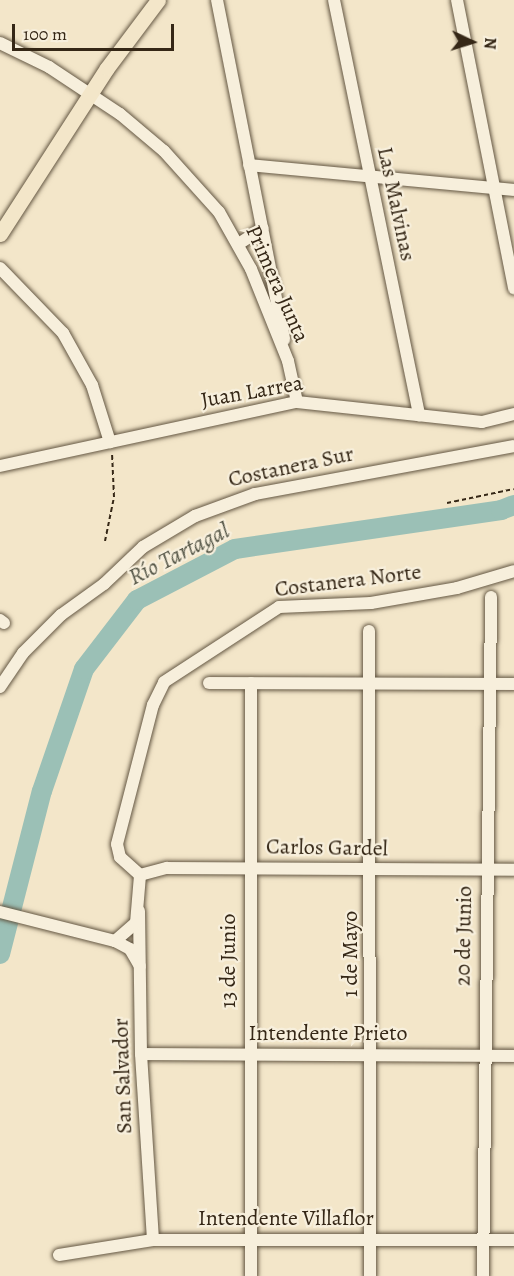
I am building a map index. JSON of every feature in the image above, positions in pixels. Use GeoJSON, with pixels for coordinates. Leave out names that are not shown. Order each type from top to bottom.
{"type":"FeatureCollection","features":[{"type":"Feature","properties":{"kind":"main road"},"geometry":{"type":"LineString","coordinates":[[0,234],[107,68],[147,0]]}},
{"type":"Feature","properties":{"kind":"main road"},"geometry":{"type":"LineString","coordinates":[[107,68],[158,0]]}},
{"type":"Feature","properties":{"kind":"street"},"geometry":{"type":"LineString","coordinates":[[217,0],[288,361]]}},
{"type":"Feature","properties":{"kind":"street","name":"Las Malvinas"},"geometry":{"type":"LineString","coordinates":[[334,0],[368,176],[419,415]]}},
{"type":"Feature","properties":{"kind":"street"},"geometry":{"type":"LineString","coordinates":[[457,0],[514,288]]}},
{"type":"Feature","properties":{"kind":"street","name":"Primera Junta"},"geometry":{"type":"LineString","coordinates":[[0,43],[91,93],[164,151],[219,212],[240,243],[288,361],[297,402]]}},
{"type":"Feature","properties":{"kind":"street"},"geometry":{"type":"LineString","coordinates":[[249,165],[514,190]]}},
{"type":"Feature","properties":{"kind":"street"},"geometry":{"type":"LineString","coordinates":[[240,243],[263,228]]}},
{"type":"Feature","properties":{"kind":"street"},"geometry":{"type":"LineString","coordinates":[[0,268],[63,333],[92,385],[110,442]]}},
{"type":"Feature","properties":{"kind":"street","name":"Juan Larrea"},"geometry":{"type":"LineString","coordinates":[[0,466],[297,402],[493,422],[514,414]]}},
{"type":"Feature","properties":{"kind":"street","name":"Costanera Sur"},"geometry":{"type":"LineString","coordinates":[[0,687],[23,652],[61,615],[104,584],[143,547],[195,516],[255,494],[514,446]]}},
{"type":"Feature","properties":{"kind":"street","name":"Costanera Norte"},"geometry":{"type":"LineString","coordinates":[[140,875],[120,857],[117,844],[153,705],[164,682],[279,607],[348,607],[458,588],[514,571]]}},
{"type":"Feature","properties":{"kind":"street","name":"20 de Junio"},"geometry":{"type":"LineString","coordinates":[[483,1276],[483,1055],[491,597]]}},
{"type":"Feature","properties":{"kind":"street","name":"1 de Mayo"},"geometry":{"type":"LineString","coordinates":[[369,631],[372,1055],[370,1276]]}},
{"type":"Feature","properties":{"kind":"street","name":"13 de Junio"},"geometry":{"type":"LineString","coordinates":[[251,682],[251,1276]]}},
{"type":"Feature","properties":{"kind":"street"},"geometry":{"type":"LineString","coordinates":[[209,683],[514,684]]}},
{"type":"Feature","properties":{"kind":"street","name":"Carlos Gardel"},"geometry":{"type":"LineString","coordinates":[[140,875],[167,868],[514,870]]}},
{"type":"Feature","properties":{"kind":"street","name":"San Salvador"},"geometry":{"type":"LineString","coordinates":[[140,875],[141,1054],[153,1240]]}},
{"type":"Feature","properties":{"kind":"street"},"geometry":{"type":"LineString","coordinates":[[115,941],[131,930],[139,910]]}},
{"type":"Feature","properties":{"kind":"street"},"geometry":{"type":"LineString","coordinates":[[0,912],[115,941],[129,949],[141,970]]}},
{"type":"Feature","properties":{"kind":"street","name":"Intendente Prieto"},"geometry":{"type":"LineString","coordinates":[[141,1054],[514,1056]]}},
{"type":"Feature","properties":{"kind":"street","name":"Intendente Villaflor"},"geometry":{"type":"LineString","coordinates":[[59,1255],[153,1240],[514,1240]]}},
{"type":"Feature","properties":{"kind":"path"},"geometry":{"type":"LineString","coordinates":[[105,541],[114,497],[110,442]]}},
{"type":"Feature","properties":{"kind":"path"},"geometry":{"type":"LineString","coordinates":[[447,503],[514,489]]}},
{"type":"Feature","properties":{"kind":"waterway","name":"Río Tartagal"},"geometry":{"type":"LineString","coordinates":[[0,954],[42,791],[84,669],[137,600],[235,549],[501,510],[514,505]]}}]}
